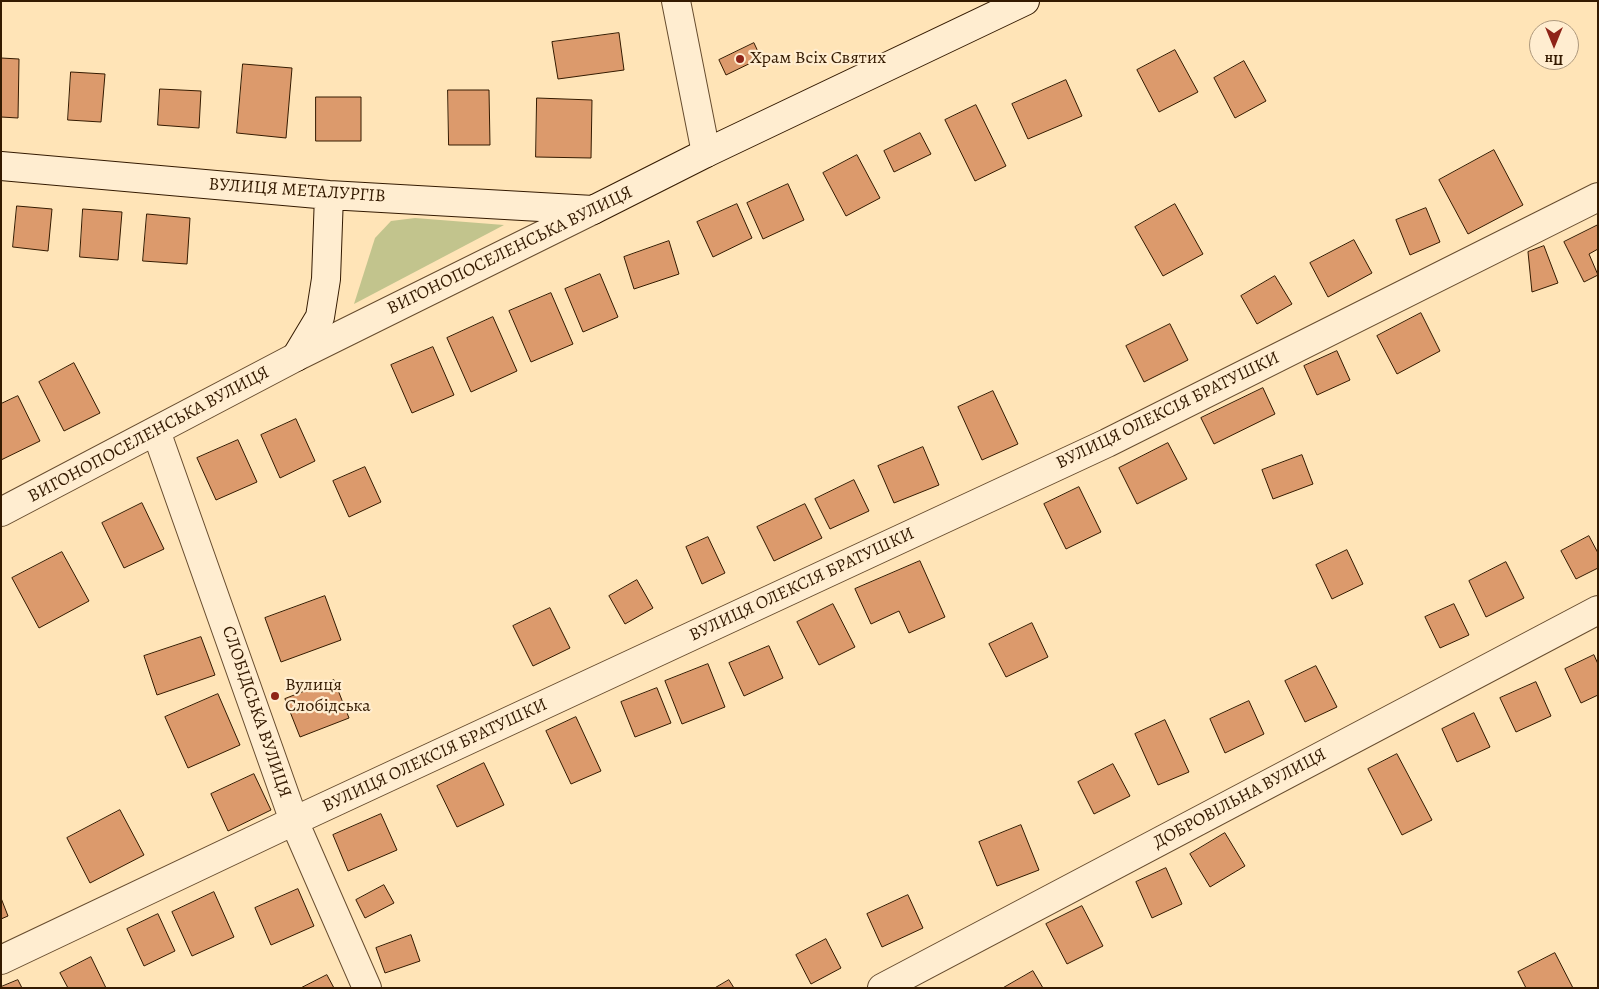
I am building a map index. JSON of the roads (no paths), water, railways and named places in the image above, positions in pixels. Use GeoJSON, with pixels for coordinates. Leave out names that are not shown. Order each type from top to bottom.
{"type":"FeatureCollection","features":[{"type":"Feature","properties":{"kind":"street"},"geometry":{"type":"LineString","coordinates":[[676,1],[706,153]]}},
{"type":"Feature","properties":{"kind":"street","name":"ВИГОНОПОСЕЛЕНСЬКА ВУЛИЦЯ"},"geometry":{"type":"LineString","coordinates":[[1,512],[296,357],[706,153],[1025,1]]}},
{"type":"Feature","properties":{"kind":"street","name":"ВУЛИЦЯ МЕТАЛУРГІВ"},"geometry":{"type":"LineString","coordinates":[[1,166],[329,195],[593,210]]}},
{"type":"Feature","properties":{"kind":"street"},"geometry":{"type":"LineString","coordinates":[[296,357],[320,317],[326,279],[329,195]]}},
{"type":"Feature","properties":{"kind":"street","name":"ВУЛИЦЯ ОЛЕКСІЯ БРАТУШКИ"},"geometry":{"type":"LineString","coordinates":[[1,960],[1107,443],[1598,197]]}},
{"type":"Feature","properties":{"kind":"street","name":"СЛОБІДСЬКА ВУЛИЦЯ"},"geometry":{"type":"LineString","coordinates":[[156,431],[294,822],[367,988]]}},
{"type":"Feature","properties":{"kind":"street","name":"ДОБРОВІЛЬНА ВУЛИЦЯ"},"geometry":{"type":"LineString","coordinates":[[882,988],[1598,610]]}},
{"type":"Feature","properties":{"kind":"place","name":"Храм Всіх Святих"},"geometry":{"type":"Point","coordinates":[740,59]}},
{"type":"Feature","properties":{"kind":"place","name":"Вулиця Слобідська"},"geometry":{"type":"Point","coordinates":[275,696]}}]}
